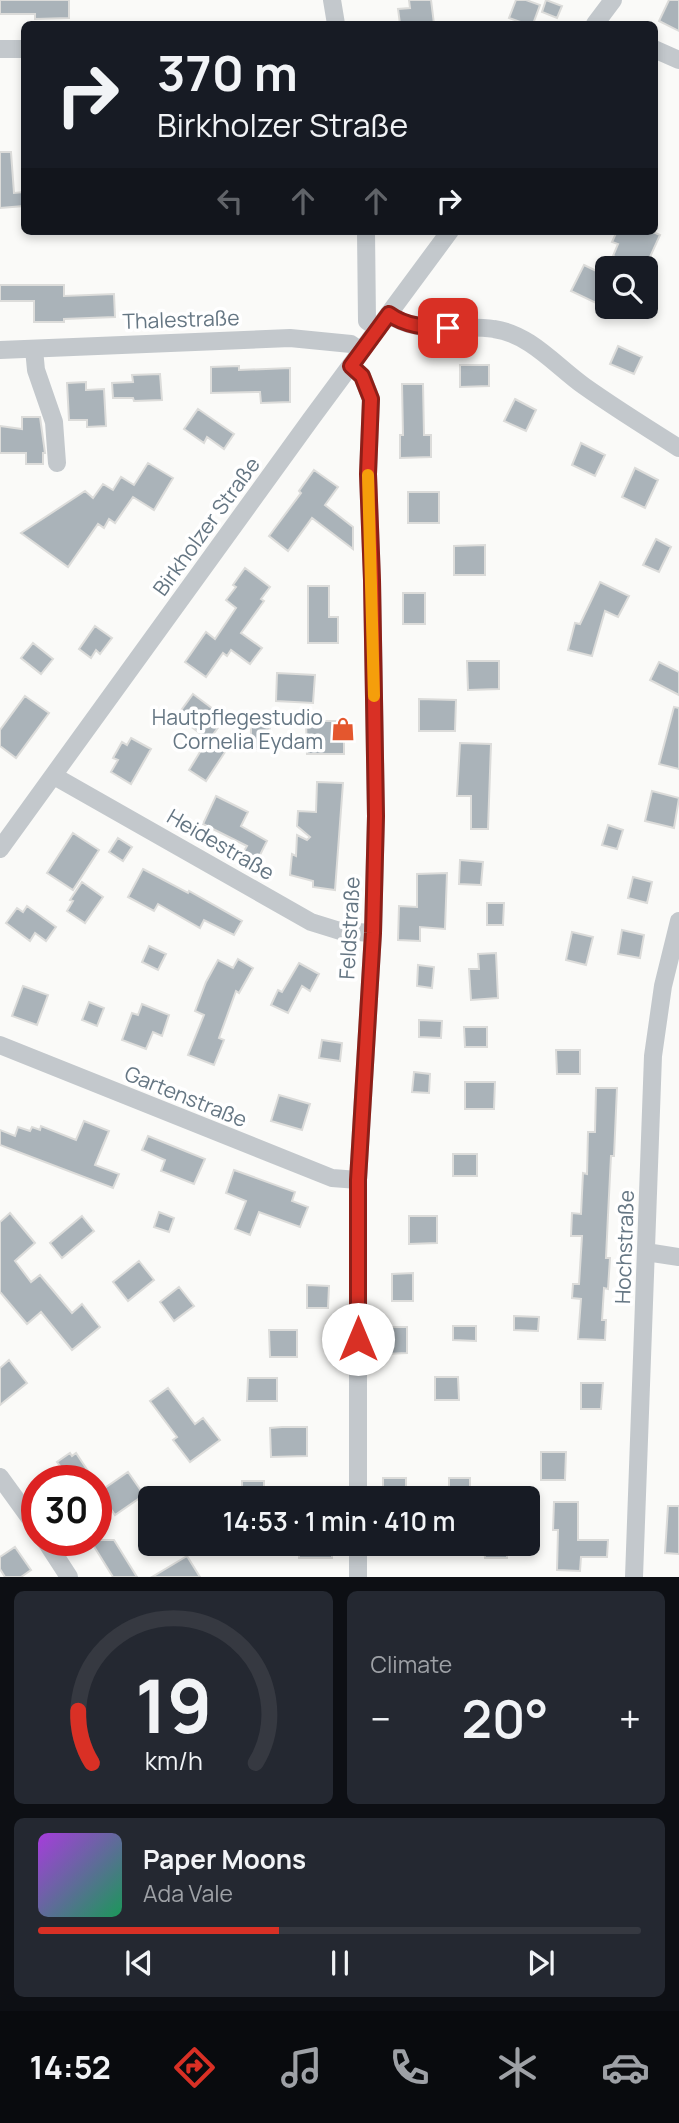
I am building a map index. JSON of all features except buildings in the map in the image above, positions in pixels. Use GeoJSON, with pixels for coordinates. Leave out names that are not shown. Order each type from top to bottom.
{"type":"FeatureCollection","features":[{"type":"Feature","properties":{"kind":"street"},"geometry":{"type":"LineString","coordinates":[[332,0],[336,21]]}},
{"type":"Feature","properties":{"kind":"street"},"geometry":{"type":"LineString","coordinates":[[600,21],[613,0]]}},
{"type":"Feature","properties":{"kind":"street"},"geometry":{"type":"LineString","coordinates":[[0,49],[21,49]]}},
{"type":"Feature","properties":{"kind":"street"},"geometry":{"type":"LineString","coordinates":[[658,51],[679,60]]}},
{"type":"Feature","properties":{"kind":"street"},"geometry":{"type":"LineString","coordinates":[[366,235],[367,321],[379,329]]}},
{"type":"Feature","properties":{"kind":"street","name":"Birkholzer Straße"},"geometry":{"type":"LineString","coordinates":[[0,849],[447,235]]}},
{"type":"Feature","properties":{"kind":"street"},"geometry":{"type":"LineString","coordinates":[[389,314],[400,323],[425,327],[495,329],[530,342],[583,385],[679,448]]}},
{"type":"Feature","properties":{"kind":"street","name":"Thalestraße"},"geometry":{"type":"LineString","coordinates":[[0,350],[290,338],[351,344],[361,351]]}},
{"type":"Feature","properties":{"kind":"street"},"geometry":{"type":"LineString","coordinates":[[34,349],[36,370],[54,422],[57,463]]}},
{"type":"Feature","properties":{"kind":"street","name":"Feldstraße"},"geometry":{"type":"LineString","coordinates":[[351,366],[362,376],[371,399],[368,474],[376,816],[373,933],[358,1180],[358,1486]]}},
{"type":"Feature","properties":{"kind":"street","name":"Heidestraße"},"geometry":{"type":"LineString","coordinates":[[54,776],[311,922],[340,931],[373,933]]}},
{"type":"Feature","properties":{"kind":"street","name":"Hochstraße"},"geometry":{"type":"LineString","coordinates":[[634,1577],[653,1056],[663,986],[679,921]]}},
{"type":"Feature","properties":{"kind":"street","name":"Gartenstraße"},"geometry":{"type":"LineString","coordinates":[[0,1045],[331,1178],[358,1180]]}},
{"type":"Feature","properties":{"kind":"street"},"geometry":{"type":"LineString","coordinates":[[646,1252],[679,1257]]}},
{"type":"Feature","properties":{"kind":"street"},"geometry":{"type":"LineString","coordinates":[[0,1477],[21,1506]]}},
{"type":"Feature","properties":{"kind":"street"},"geometry":{"type":"LineString","coordinates":[[55,1556],[69,1577]]}},
{"type":"Feature","properties":{"kind":"street"},"geometry":{"type":"LineString","coordinates":[[358,1556],[358,1577]]}},
{"type":"Feature","properties":{"kind":"slow traffic"},"geometry":{"type":"LineString","coordinates":[[368,475],[374,696]]}},
{"type":"Feature","properties":{"kind":"place","name":"Hautpflegestudio Cornelia Eydam"},"geometry":{"type":"Point","coordinates":[343,729]}},
{"type":"Feature","properties":{"kind":"route"},"geometry":{"type":"LineString","coordinates":[[358,1339],[359,1131],[373,933],[376,816],[368,474],[371,399],[362,376],[351,366],[389,314],[400,323],[448,328]]}}]}
